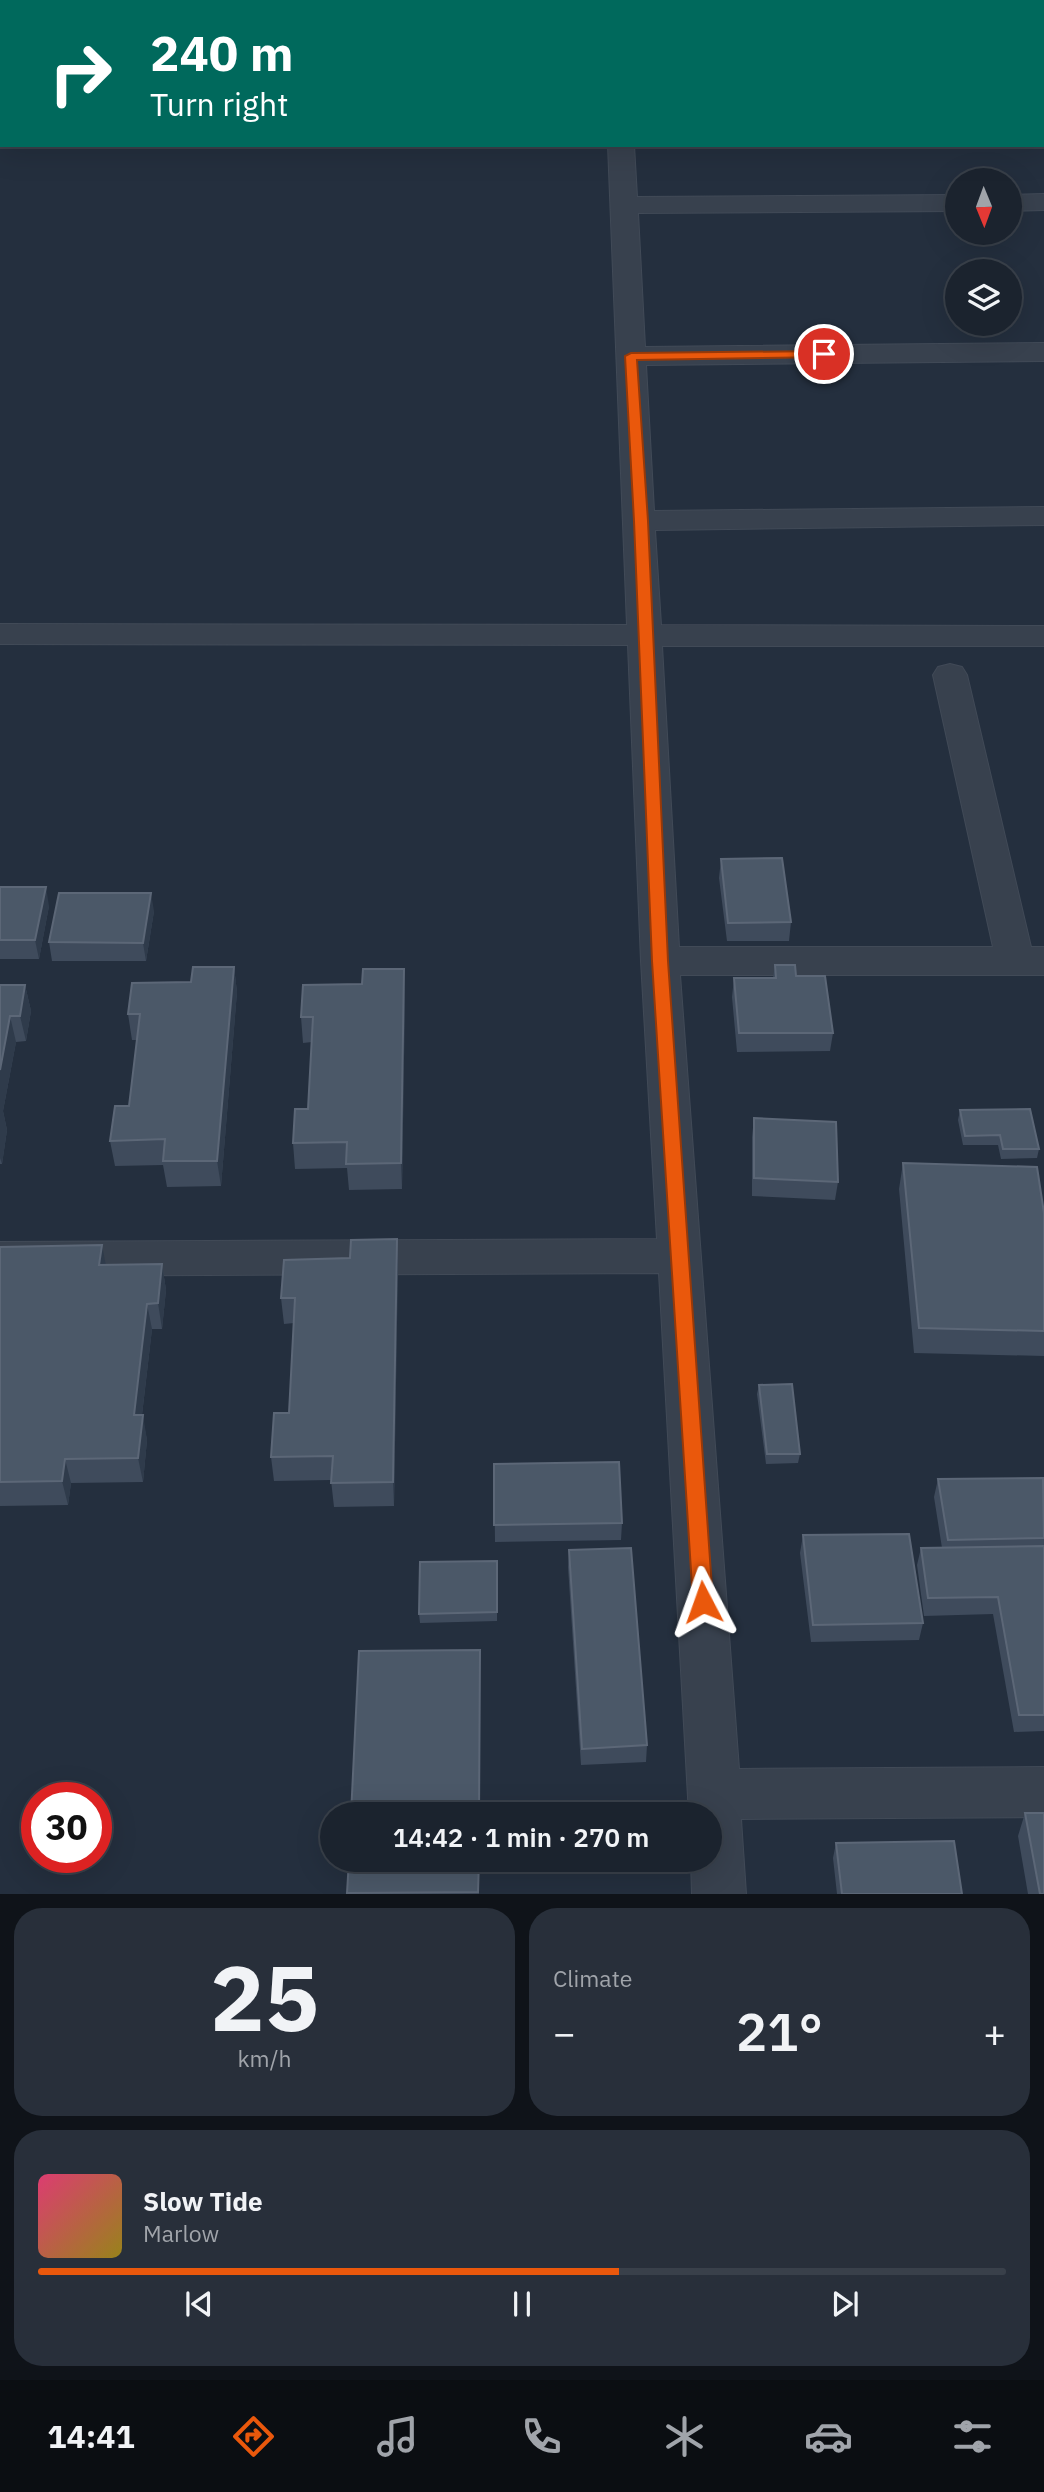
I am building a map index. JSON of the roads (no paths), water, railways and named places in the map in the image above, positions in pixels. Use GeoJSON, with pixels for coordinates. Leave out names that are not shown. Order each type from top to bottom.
{"type":"FeatureCollection","features":[{"type":"Feature","properties":{"kind":"street"},"geometry":{"type":"LineString","coordinates":[[621,147],[660,961],[719,1894]]}},
{"type":"Feature","properties":{"kind":"street"},"geometry":{"type":"LineString","coordinates":[[1022,202],[1044,202]]}},
{"type":"Feature","properties":{"kind":"street"},"geometry":{"type":"LineString","coordinates":[[625,205],[945,203]]}},
{"type":"Feature","properties":{"kind":"street"},"geometry":{"type":"LineString","coordinates":[[631,356],[1044,352]]}},
{"type":"Feature","properties":{"kind":"street"},"geometry":{"type":"LineString","coordinates":[[641,521],[1044,516]]}},
{"type":"Feature","properties":{"kind":"street"},"geometry":{"type":"LineString","coordinates":[[0,634],[1044,636]]}},
{"type":"Feature","properties":{"kind":"street"},"geometry":{"type":"LineString","coordinates":[[660,961],[1030,961],[950,675]]}},
{"type":"Feature","properties":{"kind":"street"},"geometry":{"type":"LineString","coordinates":[[0,1259],[680,1256]]}},
{"type":"Feature","properties":{"kind":"street"},"geometry":{"type":"LineString","coordinates":[[714,1794],[1044,1791]]}}]}
